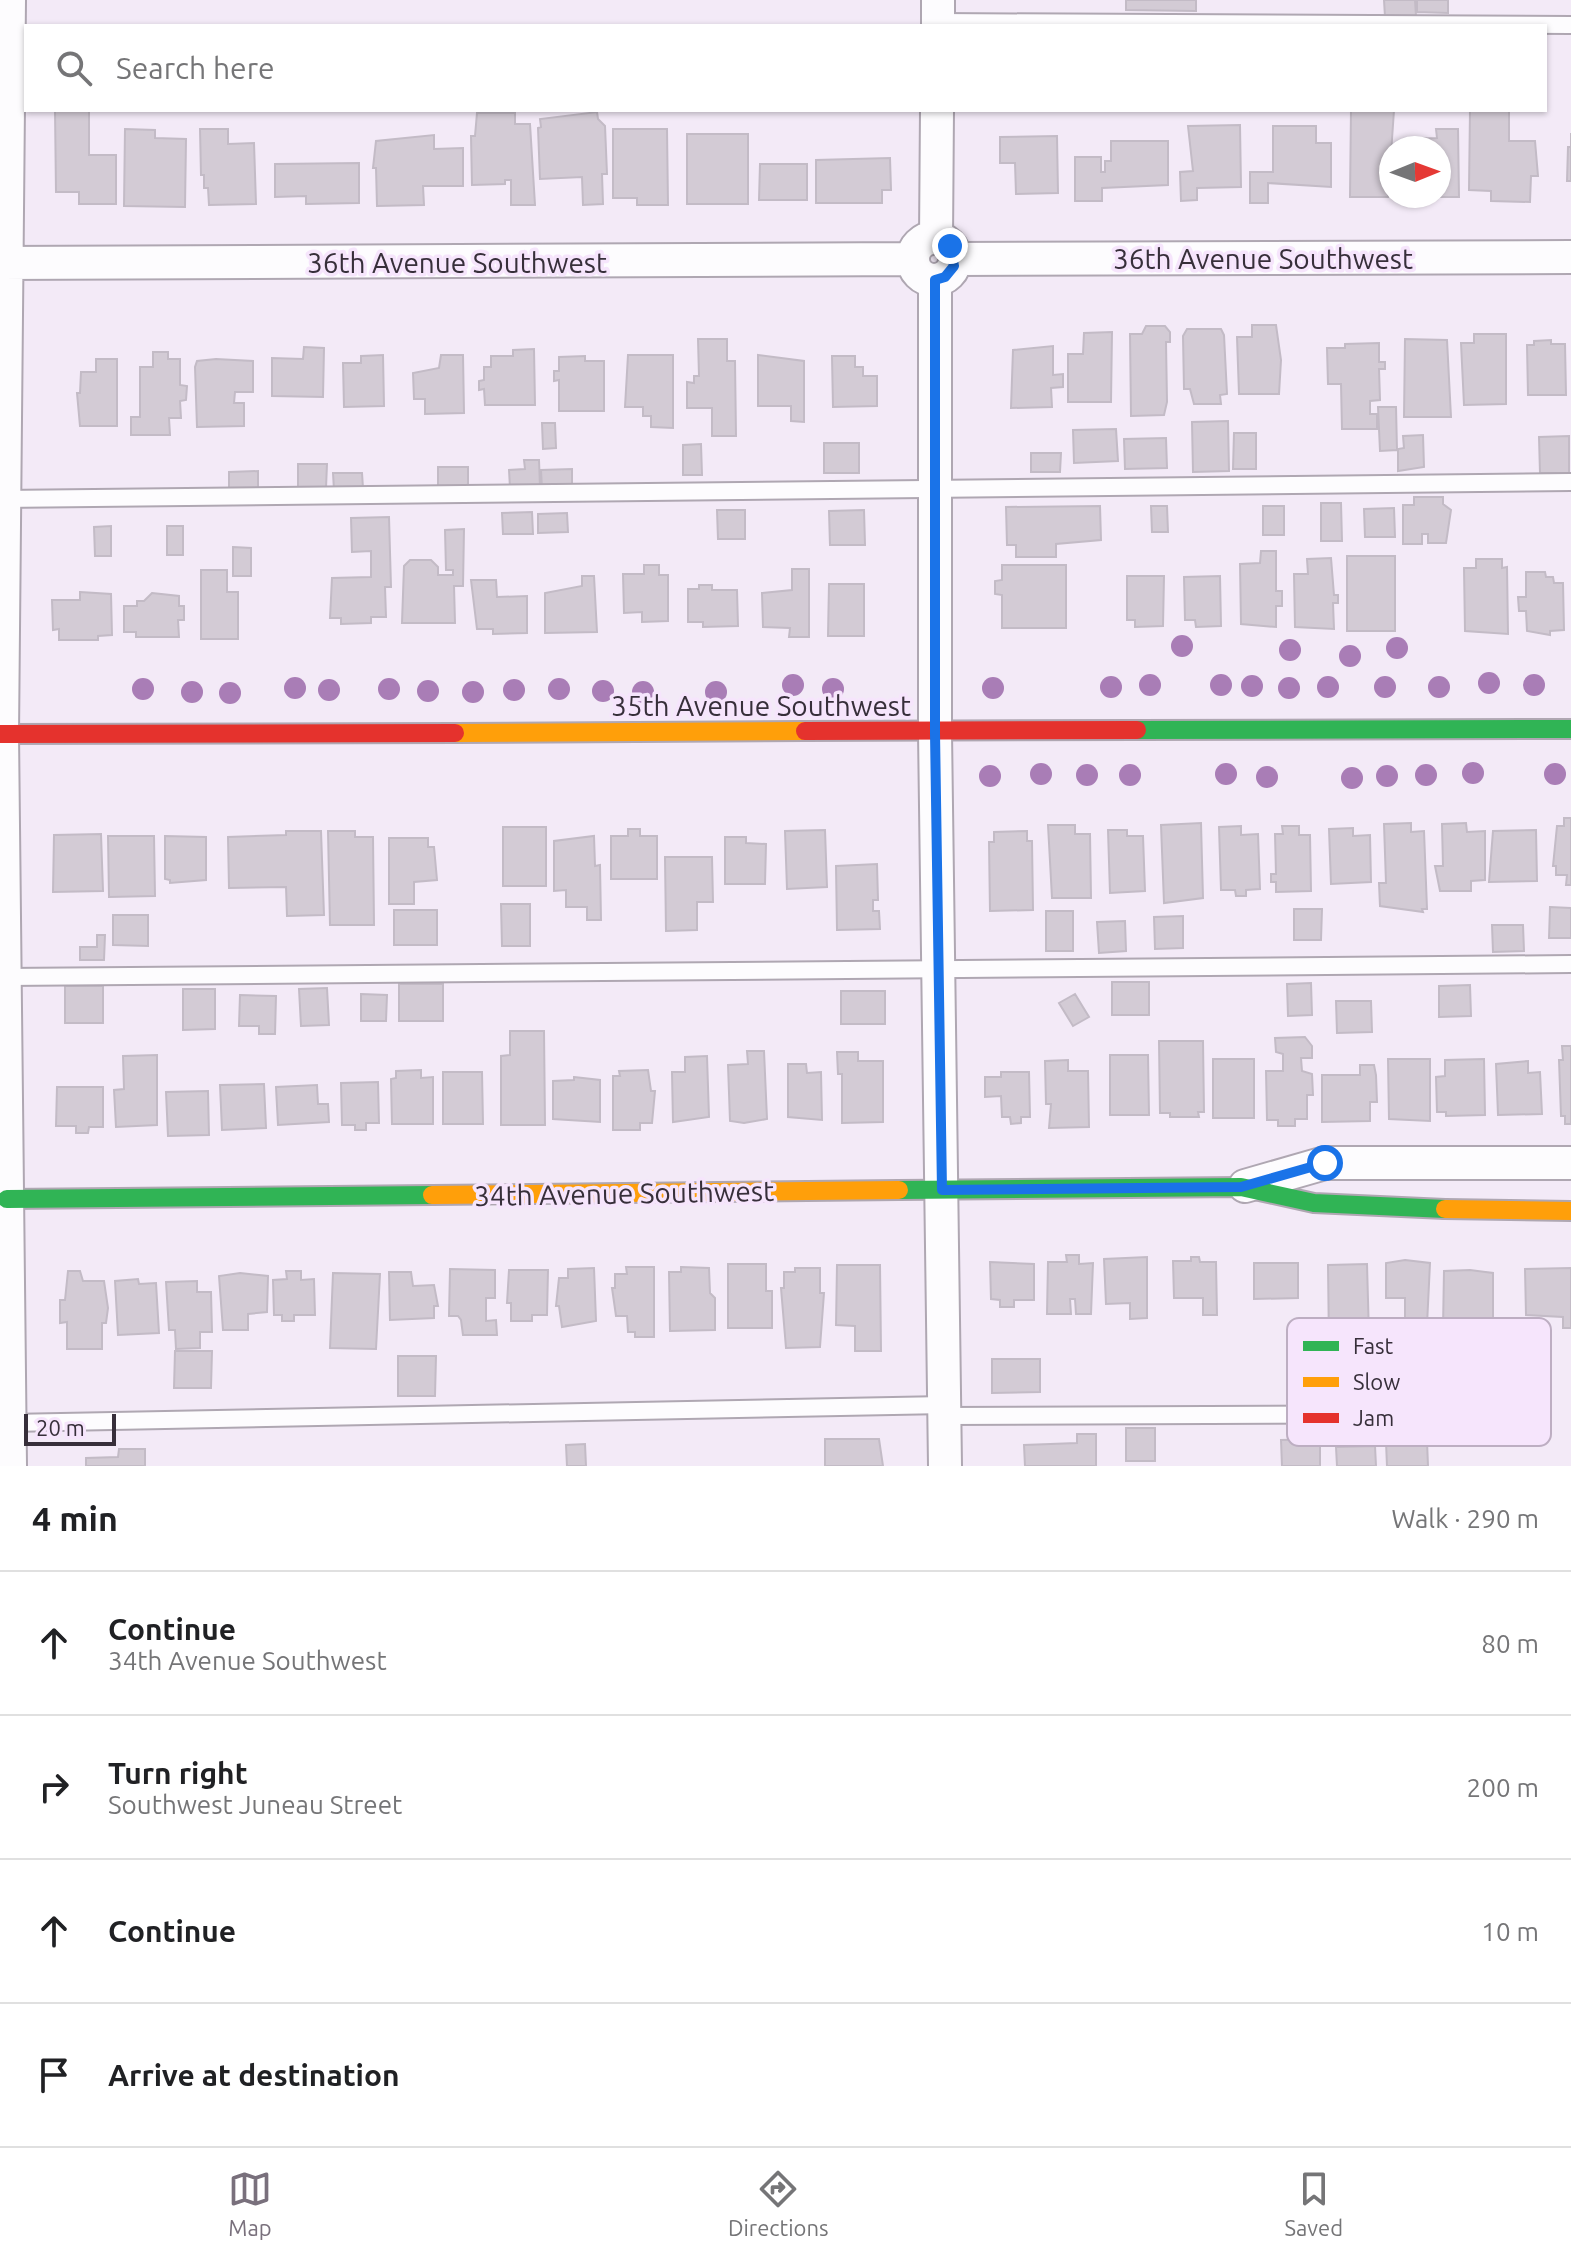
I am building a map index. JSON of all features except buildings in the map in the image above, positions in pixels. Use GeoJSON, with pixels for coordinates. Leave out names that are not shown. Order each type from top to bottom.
{"type":"FeatureCollection","features":[{"type":"Feature","properties":{"kind":"main road","name":"35th Avenue Southwest"},"geometry":{"type":"LineString","coordinates":[[1,734],[1571,729]]}},
{"type":"Feature","properties":{"kind":"main road","name":"34th Avenue Southwest"},"geometry":{"type":"LineString","coordinates":[[4,1199],[1241,1187],[1314,1203],[1513,1212],[1571,1211]]}},
{"type":"Feature","properties":{"kind":"street"},"geometry":{"type":"LineString","coordinates":[[9,0],[1,734],[5,977],[4,1199],[10,1466]]}},
{"type":"Feature","properties":{"kind":"street"},"geometry":{"type":"LineString","coordinates":[[937,112],[935,733],[945,1466]]}},
{"type":"Feature","properties":{"kind":"street","name":"36th Avenue Southwest"},"geometry":{"type":"LineString","coordinates":[[4,263],[1571,257]]}},
{"type":"Feature","properties":{"kind":"street","name":"34th Avenue Southwest"},"geometry":{"type":"LineString","coordinates":[[1241,1187],[1325,1163],[1571,1163]]}},
{"type":"Feature","properties":{"kind":"lane"},"geometry":{"type":"LineString","coordinates":[[938,16],[1501,24]]}},
{"type":"Feature","properties":{"kind":"lane"},"geometry":{"type":"LineString","coordinates":[[1547,25],[1571,25]]}},
{"type":"Feature","properties":{"kind":"lane"},"geometry":{"type":"LineString","coordinates":[[2,499],[1571,482]]}},
{"type":"Feature","properties":{"kind":"lane"},"geometry":{"type":"LineString","coordinates":[[5,977],[1571,964]]}},
{"type":"Feature","properties":{"kind":"lane"},"geometry":{"type":"LineString","coordinates":[[9,1423],[945,1410],[1287,1413]]}},
{"type":"Feature","properties":{"kind":"traffic: fast"},"geometry":{"type":"LineString","coordinates":[[1137,730],[1571,729]]}},
{"type":"Feature","properties":{"kind":"traffic: fast"},"geometry":{"type":"LineString","coordinates":[[899,1190],[1241,1187],[1314,1203],[1445,1209]]}},
{"type":"Feature","properties":{"kind":"traffic: fast"},"geometry":{"type":"LineString","coordinates":[[7,1199],[432,1195]]}},
{"type":"Feature","properties":{"kind":"traffic: slow"},"geometry":{"type":"LineString","coordinates":[[455,733],[805,731]]}},
{"type":"Feature","properties":{"kind":"traffic: slow"},"geometry":{"type":"LineString","coordinates":[[432,1195],[899,1190]]}},
{"type":"Feature","properties":{"kind":"traffic: slow"},"geometry":{"type":"LineString","coordinates":[[1445,1209],[1571,1211]]}},
{"type":"Feature","properties":{"kind":"traffic: jam"},"geometry":{"type":"LineString","coordinates":[[805,731],[1137,730]]}},
{"type":"Feature","properties":{"kind":"traffic: jam"},"geometry":{"type":"LineString","coordinates":[[0,734],[455,733]]}},
{"type":"Feature","properties":{"kind":"route"},"geometry":{"type":"LineString","coordinates":[[950,246],[954,252],[954,266],[945,277],[935,280],[935,733],[942,1190],[1241,1187],[1325,1163]]}}]}
